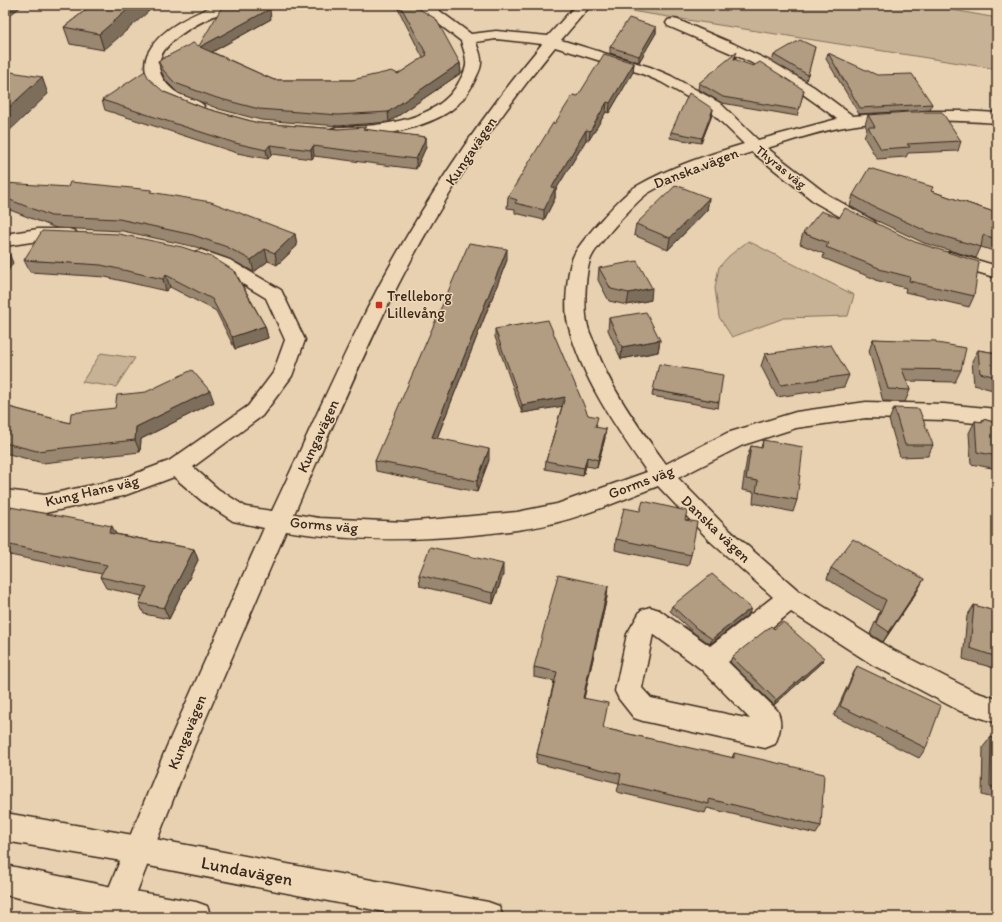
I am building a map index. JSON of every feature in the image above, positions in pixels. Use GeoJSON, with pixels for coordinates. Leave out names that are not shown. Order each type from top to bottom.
{"type":"FeatureCollection","features":[{"type":"Feature","properties":{"kind":"street"},"geometry":{"type":"LineString","coordinates":[[206,110],[172,97],[158,84],[151,69],[153,54],[166,39],[182,27],[208,13],[228,5]]}},
{"type":"Feature","properties":{"kind":"street"},"geometry":{"type":"LineString","coordinates":[[325,131],[339,132],[386,128],[419,121],[449,106],[466,86],[474,63],[468,39],[428,9],[418,5]]}},
{"type":"Feature","properties":{"kind":"street","name":"Kungavägen"},"geometry":{"type":"LineString","coordinates":[[114,910],[198,705],[279,521],[379,305],[421,227],[488,123],[550,41],[584,5]]}},
{"type":"Feature","properties":{"kind":"street"},"geometry":{"type":"LineString","coordinates":[[673,23],[744,54],[782,73],[814,93],[850,121]]}},
{"type":"Feature","properties":{"kind":"street","name":"Thyras väg"},"geometry":{"type":"LineString","coordinates":[[468,39],[496,35],[550,41],[646,70],[682,87],[714,106],[755,146],[822,199],[883,232]]}},
{"type":"Feature","properties":{"kind":"street","name":"Danska vägen"},"geometry":{"type":"LineString","coordinates":[[997,118],[920,116],[850,121],[810,130],[755,146],[676,173],[641,190],[612,219],[582,256],[576,288],[577,322],[590,361],[619,416],[662,476],[718,534],[790,598],[882,657],[969,702],[997,711]]}},
{"type":"Feature","properties":{"kind":"street"},"geometry":{"type":"LineString","coordinates":[[5,240],[38,235],[87,236]]}},
{"type":"Feature","properties":{"kind":"street","name":"Kung Hans väg"},"geometry":{"type":"LineString","coordinates":[[5,499],[45,504],[123,487],[176,467],[255,412],[282,376],[295,340],[274,294],[223,264],[183,250]]}},
{"type":"Feature","properties":{"kind":"street"},"geometry":{"type":"LineString","coordinates":[[932,253],[997,272]]}},
{"type":"Feature","properties":{"kind":"street","name":"Gorms väg"},"geometry":{"type":"LineString","coordinates":[[279,521],[319,527],[405,531],[452,528],[503,522],[558,513],[662,476],[735,439],[796,420],[866,410],[944,412],[997,418]]}},
{"type":"Feature","properties":{"kind":"street"},"geometry":{"type":"LineString","coordinates":[[176,467],[210,495],[241,515],[279,521]]}},
{"type":"Feature","properties":{"kind":"street"},"geometry":{"type":"LineString","coordinates":[[710,661],[790,598]]}},
{"type":"Feature","properties":{"kind":"street"},"geometry":{"type":"LineString","coordinates":[[650,618],[710,661],[768,719],[765,734],[643,709],[628,691],[640,634],[650,618]]}},
{"type":"Feature","properties":{"kind":"street","name":"Lundavägen"},"geometry":{"type":"LineString","coordinates":[[5,827],[139,850],[488,917]]}},
{"type":"Feature","properties":{"kind":"street"},"geometry":{"type":"LineString","coordinates":[[5,880],[114,910],[196,917]]}},
{"type":"Feature","properties":{"kind":"shaded area"},"geometry":{"type":"Polygon","coordinates":[[[621,5],[925,5],[997,18],[997,69],[618,9],[621,5]]]}},
{"type":"Feature","properties":{"kind":"shaded area"},"geometry":{"type":"Polygon","coordinates":[[[748,241],[854,295],[848,316],[784,318],[732,337],[719,317],[715,288],[719,267],[729,256],[748,241]]]}},
{"type":"Feature","properties":{"kind":"shaded area"},"geometry":{"type":"Polygon","coordinates":[[[101,353],[135,358],[116,387],[82,382],[101,353]]]}},
{"type":"Feature","properties":{"kind":"building"},"geometry":{"type":"Polygon","coordinates":[[[92,5],[133,5],[99,34],[64,27],[92,5]]]}},
{"type":"Feature","properties":{"kind":"building"},"geometry":{"type":"Polygon","coordinates":[[[400,5],[413,5],[436,19],[460,63],[388,112],[338,115],[259,109],[217,98],[175,83],[164,71],[158,61],[193,43],[199,46],[222,7],[270,9],[200,47],[274,80],[352,80],[392,71],[398,74],[427,55],[400,5]]]}},
{"type":"Feature","properties":{"kind":"building"},"geometry":{"type":"Polygon","coordinates":[[[629,18],[656,27],[639,56],[610,47],[629,18]]]}},
{"type":"Feature","properties":{"kind":"building"},"geometry":{"type":"Polygon","coordinates":[[[800,40],[815,47],[808,75],[774,55],[800,40]]]}},
{"type":"Feature","properties":{"kind":"building"},"geometry":{"type":"Polygon","coordinates":[[[737,52],[734,59],[753,66],[760,62],[804,90],[799,110],[723,97],[699,83],[737,52]]]}},
{"type":"Feature","properties":{"kind":"building"},"geometry":{"type":"Polygon","coordinates":[[[828,53],[877,75],[912,74],[932,104],[860,108],[828,53]]]}},
{"type":"Feature","properties":{"kind":"building"},"geometry":{"type":"Polygon","coordinates":[[[604,54],[634,63],[610,103],[607,102],[590,131],[586,130],[552,187],[555,188],[544,210],[515,203],[517,200],[508,197],[553,123],[555,123],[573,95],[578,96],[604,54]]]}},
{"type":"Feature","properties":{"kind":"building"},"geometry":{"type":"Polygon","coordinates":[[[5,71],[42,77],[5,111],[5,71]]]}},
{"type":"Feature","properties":{"kind":"building"},"geometry":{"type":"Polygon","coordinates":[[[145,71],[149,79],[164,92],[204,108],[258,123],[338,129],[366,127],[363,129],[426,137],[416,159],[313,146],[311,150],[270,145],[266,150],[235,143],[102,100],[145,71]]]}},
{"type":"Feature","properties":{"kind":"building"},"geometry":{"type":"Polygon","coordinates":[[[689,93],[713,109],[702,138],[671,132],[689,93]]]}},
{"type":"Feature","properties":{"kind":"building"},"geometry":{"type":"Polygon","coordinates":[[[908,112],[942,112],[961,141],[907,144],[910,147],[881,149],[868,127],[875,127],[868,115],[908,112]]]}},
{"type":"Feature","properties":{"kind":"building"},"geometry":{"type":"Polygon","coordinates":[[[869,168],[933,187],[931,191],[997,213],[997,239],[983,235],[981,247],[928,232],[872,206],[853,195],[869,168]]]}},
{"type":"Feature","properties":{"kind":"building"},"geometry":{"type":"Polygon","coordinates":[[[70,182],[152,190],[150,192],[211,202],[295,234],[275,253],[265,249],[251,260],[227,247],[193,235],[119,219],[51,216],[5,198],[5,183],[68,187],[70,182]]]}},
{"type":"Feature","properties":{"kind":"building"},"geometry":{"type":"Polygon","coordinates":[[[676,185],[709,198],[670,238],[636,224],[676,185]]]}},
{"type":"Feature","properties":{"kind":"building"},"geometry":{"type":"Polygon","coordinates":[[[845,208],[915,242],[979,262],[974,296],[909,281],[910,277],[879,269],[826,247],[829,243],[803,233],[821,211],[839,218],[845,208]]]}},
{"type":"Feature","properties":{"kind":"building"},"geometry":{"type":"Polygon","coordinates":[[[42,231],[119,234],[182,247],[212,257],[236,272],[235,273],[265,326],[232,337],[212,299],[166,275],[163,279],[101,265],[24,260],[42,231]]]}},
{"type":"Feature","properties":{"kind":"building"},"geometry":{"type":"Polygon","coordinates":[[[469,243],[507,249],[432,437],[489,449],[477,481],[375,461],[469,243]]]}},
{"type":"Feature","properties":{"kind":"building"},"geometry":{"type":"Polygon","coordinates":[[[637,261],[652,288],[629,293],[611,289],[599,268],[637,261]]]}},
{"type":"Feature","properties":{"kind":"building"},"geometry":{"type":"Polygon","coordinates":[[[646,312],[660,340],[622,347],[609,318],[646,312]]]}},
{"type":"Feature","properties":{"kind":"building"},"geometry":{"type":"Polygon","coordinates":[[[548,320],[588,415],[598,417],[595,427],[606,429],[598,460],[587,457],[584,468],[546,461],[565,397],[522,405],[495,329],[548,320]]]}},
{"type":"Feature","properties":{"kind":"building"},"geometry":{"type":"Polygon","coordinates":[[[873,339],[936,341],[937,343],[966,348],[961,370],[902,369],[910,390],[888,389],[873,339]]]}},
{"type":"Feature","properties":{"kind":"building"},"geometry":{"type":"Polygon","coordinates":[[[831,345],[849,375],[781,385],[765,354],[831,345]]]}},
{"type":"Feature","properties":{"kind":"building"},"geometry":{"type":"Polygon","coordinates":[[[978,350],[997,353],[997,377],[980,373],[978,350]]]}},
{"type":"Feature","properties":{"kind":"building"},"geometry":{"type":"Polygon","coordinates":[[[659,364],[723,375],[719,402],[653,390],[659,364]]]}},
{"type":"Feature","properties":{"kind":"building"},"geometry":{"type":"Polygon","coordinates":[[[192,370],[210,391],[136,427],[135,440],[37,451],[5,443],[5,406],[70,423],[71,413],[115,408],[117,395],[146,392],[192,370]]]}},
{"type":"Feature","properties":{"kind":"building"},"geometry":{"type":"Polygon","coordinates":[[[894,408],[919,409],[933,445],[905,445],[894,408]]]}},
{"type":"Feature","properties":{"kind":"building"},"geometry":{"type":"Polygon","coordinates":[[[983,419],[997,423],[997,456],[977,452],[975,421],[983,422],[983,419]]]}},
{"type":"Feature","properties":{"kind":"building"},"geometry":{"type":"Polygon","coordinates":[[[763,440],[803,447],[797,500],[756,492],[758,481],[746,479],[751,446],[762,448],[763,440]]]}},
{"type":"Feature","properties":{"kind":"building"},"geometry":{"type":"Polygon","coordinates":[[[643,501],[687,511],[685,520],[697,522],[691,555],[616,539],[624,508],[640,511],[643,501]]]}},
{"type":"Feature","properties":{"kind":"building"},"geometry":{"type":"Polygon","coordinates":[[[5,506],[112,526],[109,533],[194,549],[164,608],[139,603],[147,587],[100,577],[107,565],[5,544],[5,506]]]}},
{"type":"Feature","properties":{"kind":"building"},"geometry":{"type":"Polygon","coordinates":[[[853,539],[924,579],[889,632],[876,623],[886,600],[831,568],[853,539]]]}},
{"type":"Feature","properties":{"kind":"building"},"geometry":{"type":"Polygon","coordinates":[[[430,547],[503,564],[493,593],[419,575],[430,547]]]}},
{"type":"Feature","properties":{"kind":"building"},"geometry":{"type":"Polygon","coordinates":[[[712,574],[751,608],[712,639],[696,628],[672,606],[712,574]]]}},
{"type":"Feature","properties":{"kind":"building"},"geometry":{"type":"Polygon","coordinates":[[[558,575],[608,586],[583,698],[608,703],[603,728],[734,758],[734,753],[824,774],[821,826],[709,799],[709,804],[619,783],[621,774],[537,754],[557,672],[534,667],[558,575]]]}},
{"type":"Feature","properties":{"kind":"building"},"geometry":{"type":"Polygon","coordinates":[[[974,605],[997,612],[997,657],[970,648],[974,605]]]}},
{"type":"Feature","properties":{"kind":"building"},"geometry":{"type":"Polygon","coordinates":[[[783,622],[824,658],[776,700],[732,657],[771,626],[774,629],[783,622]]]}},
{"type":"Feature","properties":{"kind":"building"},"geometry":{"type":"Polygon","coordinates":[[[857,666],[941,706],[926,748],[840,706],[857,666]]]}},
{"type":"Feature","properties":{"kind":"building"},"geometry":{"type":"Polygon","coordinates":[[[991,737],[997,739],[997,788],[990,786],[991,737]]]}},
{"type":"Feature","properties":{"kind":"place","name":"Trelleborg Lillevång"},"geometry":{"type":"Point","coordinates":[379,305]}}]}
